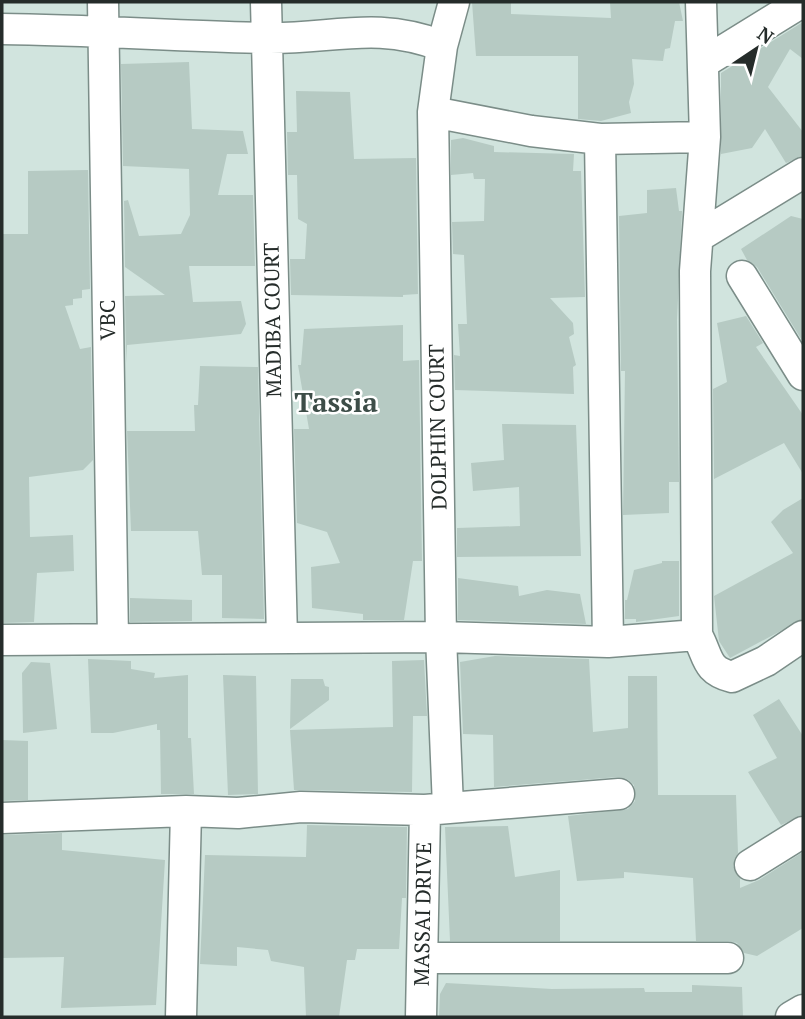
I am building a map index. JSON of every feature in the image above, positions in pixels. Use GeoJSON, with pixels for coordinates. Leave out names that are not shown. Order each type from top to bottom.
{"type":"FeatureCollection","features":[{"type":"Feature","properties":{"kind":"street","name":"MADIBA COURT"},"geometry":{"type":"LineString","coordinates":[[266,2],[282,638]]}},
{"type":"Feature","properties":{"kind":"street","name":"DOLPHIN COURT"},"geometry":{"type":"LineString","coordinates":[[436,809],[441,637],[433,113],[442,46],[454,2]]}},
{"type":"Feature","properties":{"kind":"street"},"geometry":{"type":"LineString","coordinates":[[701,2],[705,136],[698,237],[697,635],[710,666],[717,673],[732,677],[766,661],[803,636]]}},
{"type":"Feature","properties":{"kind":"street"},"geometry":{"type":"LineString","coordinates":[[703,64],[802,2]]}},
{"type":"Feature","properties":{"kind":"street"},"geometry":{"type":"LineString","coordinates":[[2,29],[103,16],[266,38],[378,31],[411,34],[442,46]]}},
{"type":"Feature","properties":{"kind":"street","name":"VBC"},"geometry":{"type":"LineString","coordinates":[[103,16],[113,639]]}},
{"type":"Feature","properties":{"kind":"street"},"geometry":{"type":"LineString","coordinates":[[433,113],[531,131],[600,139],[705,136]]}},
{"type":"Feature","properties":{"kind":"street"},"geometry":{"type":"LineString","coordinates":[[600,139],[608,642]]}},
{"type":"Feature","properties":{"kind":"street"},"geometry":{"type":"LineString","coordinates":[[698,237],[802,175]]}},
{"type":"Feature","properties":{"kind":"street"},"geometry":{"type":"LineString","coordinates":[[742,276],[803,375]]}},
{"type":"Feature","properties":{"kind":"street"},"geometry":{"type":"LineString","coordinates":[[2,640],[441,637],[608,642],[697,635]]}},
{"type":"Feature","properties":{"kind":"street"},"geometry":{"type":"LineString","coordinates":[[2,818],[186,811],[238,813],[301,807],[436,809],[619,794]]}},
{"type":"Feature","properties":{"kind":"street","name":"MASSAI DRIVE"},"geometry":{"type":"LineString","coordinates":[[421,1017],[422,958],[436,809]]}},
{"type":"Feature","properties":{"kind":"street"},"geometry":{"type":"LineString","coordinates":[[181,1017],[186,811]]}},
{"type":"Feature","properties":{"kind":"street"},"geometry":{"type":"LineString","coordinates":[[750,865],[803,832]]}},
{"type":"Feature","properties":{"kind":"street"},"geometry":{"type":"LineString","coordinates":[[422,958],[728,958]]}},
{"type":"Feature","properties":{"kind":"street"},"geometry":{"type":"LineString","coordinates":[[791,1017],[803,1010]]}},
{"type":"Feature","properties":{"kind":"building"},"geometry":{"type":"Polygon","coordinates":[[[472,2],[511,2],[511,14],[611,18],[610,2],[679,2],[683,21],[675,21],[670,48],[665,49],[663,61],[632,59],[634,84],[629,102],[631,113],[601,121],[578,119],[578,56],[476,56],[472,2]]]}},
{"type":"Feature","properties":{"kind":"building"},"geometry":{"type":"Polygon","coordinates":[[[803,22],[803,59],[790,49],[768,87],[803,132],[803,156],[786,163],[765,129],[752,148],[721,154],[721,73],[803,22]]]}},
{"type":"Feature","properties":{"kind":"building"},"geometry":{"type":"Polygon","coordinates":[[[189,62],[192,129],[243,131],[248,154],[227,154],[218,195],[253,195],[255,266],[189,266],[193,302],[241,301],[246,324],[241,334],[127,345],[126,363],[125,296],[165,295],[125,267],[124,201],[128,200],[139,236],[181,234],[190,215],[189,169],[123,166],[121,64],[189,62]]]}},
{"type":"Feature","properties":{"kind":"building"},"geometry":{"type":"Polygon","coordinates":[[[296,91],[350,92],[354,159],[416,158],[418,294],[403,297],[291,295],[290,259],[305,259],[307,224],[298,219],[297,175],[288,175],[287,132],[297,132],[296,91]]]}},
{"type":"Feature","properties":{"kind":"building"},"geometry":{"type":"Polygon","coordinates":[[[463,138],[494,146],[494,152],[574,154],[573,171],[581,171],[585,297],[550,298],[573,323],[574,334],[569,337],[576,365],[573,367],[574,394],[455,390],[454,355],[460,356],[458,324],[467,324],[464,255],[453,254],[452,222],[484,221],[485,179],[474,179],[473,173],[451,175],[451,140],[463,138]]]}},
{"type":"Feature","properties":{"kind":"building"},"geometry":{"type":"Polygon","coordinates":[[[88,170],[90,289],[82,290],[82,298],[73,299],[73,305],[65,306],[80,349],[91,347],[93,460],[83,470],[29,477],[30,537],[73,535],[74,571],[37,573],[34,622],[2,623],[2,234],[28,234],[28,171],[88,170]]]}},
{"type":"Feature","properties":{"kind":"building"},"geometry":{"type":"Polygon","coordinates":[[[676,188],[679,211],[682,211],[677,320],[679,482],[669,482],[669,513],[623,515],[625,371],[621,371],[619,216],[647,213],[647,190],[676,188]]]}},
{"type":"Feature","properties":{"kind":"building"},"geometry":{"type":"Polygon","coordinates":[[[791,216],[803,219],[803,342],[757,267],[747,260],[741,249],[791,216]]]}},
{"type":"Feature","properties":{"kind":"building"},"geometry":{"type":"Polygon","coordinates":[[[746,316],[763,343],[756,347],[803,415],[803,474],[784,443],[714,479],[713,389],[727,382],[717,323],[746,316]]]}},
{"type":"Feature","properties":{"kind":"building"},"geometry":{"type":"Polygon","coordinates":[[[403,325],[403,361],[419,360],[422,561],[413,561],[404,620],[363,620],[363,614],[312,608],[311,567],[340,563],[327,532],[297,523],[294,429],[309,429],[298,365],[301,365],[304,329],[403,325]]]}},
{"type":"Feature","properties":{"kind":"building"},"geometry":{"type":"Polygon","coordinates":[[[200,366],[258,367],[264,619],[222,618],[222,575],[202,575],[198,531],[131,531],[127,431],[195,431],[194,405],[198,405],[200,366]]]}},
{"type":"Feature","properties":{"kind":"building"},"geometry":{"type":"Polygon","coordinates":[[[502,424],[576,425],[581,556],[457,557],[457,528],[520,526],[519,487],[473,491],[471,463],[504,460],[502,424]]]}},
{"type":"Feature","properties":{"kind":"building"},"geometry":{"type":"Polygon","coordinates":[[[803,498],[803,619],[730,658],[719,641],[714,596],[793,553],[771,522],[783,510],[803,498]]]}},
{"type":"Feature","properties":{"kind":"building"},"geometry":{"type":"Polygon","coordinates":[[[662,561],[679,561],[679,616],[636,622],[636,619],[625,619],[625,600],[634,570],[662,561]]]}},
{"type":"Feature","properties":{"kind":"building"},"geometry":{"type":"Polygon","coordinates":[[[458,578],[518,586],[519,596],[547,590],[580,594],[586,624],[458,620],[458,578]]]}},
{"type":"Feature","properties":{"kind":"building"},"geometry":{"type":"Polygon","coordinates":[[[130,598],[192,600],[192,621],[130,622],[130,598]]]}},
{"type":"Feature","properties":{"kind":"building"},"geometry":{"type":"Polygon","coordinates":[[[495,656],[589,659],[593,732],[628,728],[628,676],[657,676],[658,795],[736,795],[738,853],[733,866],[740,878],[740,888],[759,880],[803,852],[803,928],[757,956],[744,953],[737,943],[729,941],[696,941],[693,878],[624,872],[624,878],[577,881],[568,816],[628,809],[635,801],[634,785],[627,779],[618,777],[494,787],[493,735],[463,734],[460,662],[495,656]]]}},
{"type":"Feature","properties":{"kind":"building"},"geometry":{"type":"Polygon","coordinates":[[[88,659],[131,661],[131,669],[155,673],[154,678],[188,675],[188,738],[191,738],[194,794],[161,794],[160,730],[157,730],[157,724],[113,733],[91,733],[88,659]]]}},
{"type":"Feature","properties":{"kind":"building"},"geometry":{"type":"Polygon","coordinates":[[[424,660],[427,716],[413,716],[412,792],[294,790],[290,730],[393,727],[392,661],[424,660]]]}},
{"type":"Feature","properties":{"kind":"building"},"geometry":{"type":"Polygon","coordinates":[[[31,662],[50,663],[57,729],[23,733],[22,673],[31,662]]]}},
{"type":"Feature","properties":{"kind":"building"},"geometry":{"type":"Polygon","coordinates":[[[223,675],[256,676],[258,794],[228,795],[223,675]]]}},
{"type":"Feature","properties":{"kind":"building"},"geometry":{"type":"Polygon","coordinates":[[[291,679],[323,679],[325,686],[329,687],[329,700],[290,729],[291,679]]]}},
{"type":"Feature","properties":{"kind":"building"},"geometry":{"type":"Polygon","coordinates":[[[779,699],[803,736],[803,815],[781,825],[748,772],[777,758],[753,715],[779,699]]]}},
{"type":"Feature","properties":{"kind":"building"},"geometry":{"type":"Polygon","coordinates":[[[2,740],[28,741],[28,800],[2,801],[2,740]]]}},
{"type":"Feature","properties":{"kind":"building"},"geometry":{"type":"Polygon","coordinates":[[[307,825],[407,827],[406,898],[402,898],[399,949],[357,949],[355,960],[347,960],[339,1017],[306,1017],[304,967],[271,961],[268,950],[237,947],[237,966],[200,964],[205,855],[306,857],[307,825]]]}},
{"type":"Feature","properties":{"kind":"building"},"geometry":{"type":"Polygon","coordinates":[[[508,826],[515,877],[560,870],[560,941],[450,941],[445,827],[508,826]]]}},
{"type":"Feature","properties":{"kind":"building"},"geometry":{"type":"Polygon","coordinates":[[[62,833],[62,850],[165,860],[156,1005],[61,1008],[64,957],[2,958],[2,835],[62,833]]]}},
{"type":"Feature","properties":{"kind":"building"},"geometry":{"type":"Polygon","coordinates":[[[446,983],[552,989],[644,988],[645,992],[692,992],[692,985],[742,987],[743,1017],[439,1017],[440,994],[446,983]]]}},
{"type":"Feature","properties":{"kind":"district","name":"Tassia"},"geometry":{"type":"Point","coordinates":[336,402]}}]}
